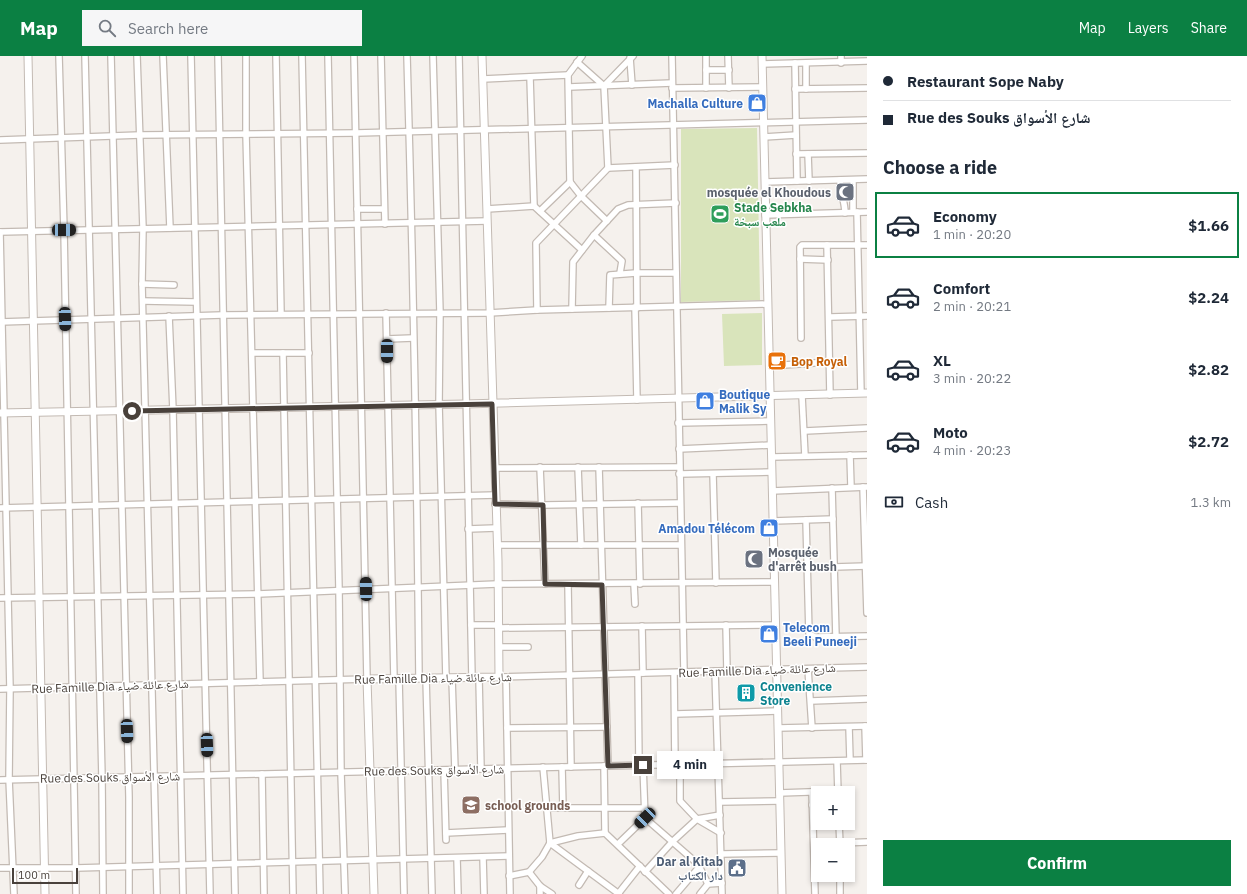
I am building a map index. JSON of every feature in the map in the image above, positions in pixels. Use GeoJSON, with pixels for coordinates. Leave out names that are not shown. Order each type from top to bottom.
{"type":"FeatureCollection","features":[{"type":"Feature","properties":{"kind":"street"},"geometry":{"type":"LineString","coordinates":[[28,56],[45,894]]}},
{"type":"Feature","properties":{"kind":"street"},"geometry":{"type":"LineString","coordinates":[[59,56],[60,138],[64,230],[76,894]]}},
{"type":"Feature","properties":{"kind":"street"},"geometry":{"type":"LineString","coordinates":[[85,56],[102,778],[103,894]]}},
{"type":"Feature","properties":{"kind":"street"},"geometry":{"type":"LineString","coordinates":[[111,56],[128,777],[129,894]]}},
{"type":"Feature","properties":{"kind":"street"},"geometry":{"type":"LineString","coordinates":[[137,56],[143,228],[142,284],[144,301],[145,410],[157,894]]}},
{"type":"Feature","properties":{"kind":"street"},"geometry":{"type":"LineString","coordinates":[[163,56],[170,228]]}},
{"type":"Feature","properties":{"kind":"street"},"geometry":{"type":"LineString","coordinates":[[192,56],[200,503],[210,894]]}},
{"type":"Feature","properties":{"kind":"street"},"geometry":{"type":"LineString","coordinates":[[218,56],[218,135],[222,226],[222,315],[226,409],[235,894]]}},
{"type":"Feature","properties":{"kind":"street"},"geometry":{"type":"LineString","coordinates":[[246,56],[246,134],[260,682]]}},
{"type":"Feature","properties":{"kind":"street"},"geometry":{"type":"LineString","coordinates":[[276,56],[281,314]]}},
{"type":"Feature","properties":{"kind":"street"},"geometry":{"type":"LineString","coordinates":[[302,56],[320,894]]}},
{"type":"Feature","properties":{"kind":"street"},"geometry":{"type":"LineString","coordinates":[[328,56],[338,500],[341,773],[345,894]]}},
{"type":"Feature","properties":{"kind":"street"},"geometry":{"type":"LineString","coordinates":[[354,56],[367,679],[374,894]]}},
{"type":"Feature","properties":{"kind":"street"},"geometry":{"type":"LineString","coordinates":[[381,56],[385,224]]}},
{"type":"Feature","properties":{"kind":"street"},"geometry":{"type":"LineString","coordinates":[[407,56],[412,313],[416,405],[418,587],[429,770],[432,894]]}},
{"type":"Feature","properties":{"kind":"street"},"geometry":{"type":"LineString","coordinates":[[433,56],[440,313],[439,404],[441,496],[449,678],[455,770]]}},
{"type":"Feature","properties":{"kind":"street"},"geometry":{"type":"LineString","coordinates":[[459,56],[468,529],[471,625],[481,769]]}},
{"type":"Feature","properties":{"kind":"street"},"geometry":{"type":"LineString","coordinates":[[482,56],[496,495],[498,627],[507,728],[510,894]]}},
{"type":"Feature","properties":{"kind":"street"},"geometry":{"type":"LineString","coordinates":[[582,56],[568,75],[570,182],[581,196],[607,221]]}},
{"type":"Feature","properties":{"kind":"street"},"geometry":{"type":"LineString","coordinates":[[672,56],[676,203],[677,399],[684,672]]}},
{"type":"Feature","properties":{"kind":"street"},"geometry":{"type":"LineString","coordinates":[[706,56],[706,88]]}},
{"type":"Feature","properties":{"kind":"street"},"geometry":{"type":"LineString","coordinates":[[728,56],[729,88]]}},
{"type":"Feature","properties":{"kind":"street"},"geometry":{"type":"LineString","coordinates":[[762,56],[782,894]]}},
{"type":"Feature","properties":{"kind":"street"},"geometry":{"type":"LineString","coordinates":[[841,56],[842,62]]}},
{"type":"Feature","properties":{"kind":"street"},"geometry":{"type":"LineString","coordinates":[[630,57],[632,85]]}},
{"type":"Feature","properties":{"kind":"street"},"geometry":{"type":"LineString","coordinates":[[608,168],[604,86],[630,57]]}},
{"type":"Feature","properties":{"kind":"street"},"geometry":{"type":"LineString","coordinates":[[762,64],[806,64],[867,61]]}},
{"type":"Feature","properties":{"kind":"street"},"geometry":{"type":"LineString","coordinates":[[577,62],[604,86]]}},
{"type":"Feature","properties":{"kind":"street"},"geometry":{"type":"LineString","coordinates":[[795,64],[797,181]]}},
{"type":"Feature","properties":{"kind":"street"},"geometry":{"type":"LineString","coordinates":[[806,64],[806,89]]}},
{"type":"Feature","properties":{"kind":"street"},"geometry":{"type":"LineString","coordinates":[[706,70],[729,70]]}},
{"type":"Feature","properties":{"kind":"street"},"geometry":{"type":"LineString","coordinates":[[483,79],[568,75]]}},
{"type":"Feature","properties":{"kind":"street"},"geometry":{"type":"LineString","coordinates":[[530,77],[534,206]]}},
{"type":"Feature","properties":{"kind":"street"},"geometry":{"type":"LineString","coordinates":[[569,87],[632,85],[706,88],[762,87]]}},
{"type":"Feature","properties":{"kind":"street"},"geometry":{"type":"LineString","coordinates":[[795,89],[867,88]]}},
{"type":"Feature","properties":{"kind":"street"},"geometry":{"type":"LineString","coordinates":[[0,140],[140,135],[277,134],[304,132],[356,133],[435,129],[484,130],[867,120]]}},
{"type":"Feature","properties":{"kind":"street"},"geometry":{"type":"LineString","coordinates":[[764,137],[796,135]]}},
{"type":"Feature","properties":{"kind":"street"},"geometry":{"type":"LineString","coordinates":[[796,154],[867,153]]}},
{"type":"Feature","properties":{"kind":"street"},"geometry":{"type":"LineString","coordinates":[[808,154],[808,181]]}},
{"type":"Feature","properties":{"kind":"street"},"geometry":{"type":"LineString","coordinates":[[537,310],[536,243],[554,224],[608,168],[675,165]]}},
{"type":"Feature","properties":{"kind":"street"},"geometry":{"type":"LineString","coordinates":[[636,167],[636,400]]}},
{"type":"Feature","properties":{"kind":"street"},"geometry":{"type":"LineString","coordinates":[[765,182],[867,179]]}},
{"type":"Feature","properties":{"kind":"street"},"geometry":{"type":"LineString","coordinates":[[840,180],[840,193],[845,200],[845,213]]}},
{"type":"Feature","properties":{"kind":"street"},"geometry":{"type":"LineString","coordinates":[[2,413],[492,404],[864,393],[858,245],[853,180]]}},
{"type":"Feature","properties":{"kind":"street"},"geometry":{"type":"LineString","coordinates":[[540,211],[570,182]]}},
{"type":"Feature","properties":{"kind":"street"},"geometry":{"type":"LineString","coordinates":[[572,309],[572,264],[594,235],[607,221],[623,206],[676,203]]}},
{"type":"Feature","properties":{"kind":"street"},"geometry":{"type":"LineString","coordinates":[[487,209],[534,206],[582,250]]}},
{"type":"Feature","properties":{"kind":"street"},"geometry":{"type":"LineString","coordinates":[[357,209],[384,209]]}},
{"type":"Feature","properties":{"kind":"street"},"geometry":{"type":"LineString","coordinates":[[765,215],[867,212]]}},
{"type":"Feature","properties":{"kind":"street"},"geometry":{"type":"LineString","coordinates":[[14,894],[10,779],[10,689],[3,508],[0,232],[487,221]]}},
{"type":"Feature","properties":{"kind":"street"},"geometry":{"type":"LineString","coordinates":[[594,235],[622,262],[620,273]]}},
{"type":"Feature","properties":{"kind":"street"},"geometry":{"type":"LineString","coordinates":[[827,245],[830,316],[830,395]]}},
{"type":"Feature","properties":{"kind":"street"},"geometry":{"type":"LineString","coordinates":[[801,338],[801,246],[867,245]]}},
{"type":"Feature","properties":{"kind":"street"},"geometry":{"type":"LineString","coordinates":[[800,260],[828,260]]}},
{"type":"Feature","properties":{"kind":"street"},"geometry":{"type":"LineString","coordinates":[[609,308],[609,277],[612,274],[676,273]]}},
{"type":"Feature","properties":{"kind":"street"},"geometry":{"type":"LineString","coordinates":[[142,284],[174,286]]}},
{"type":"Feature","properties":{"kind":"street"},"geometry":{"type":"LineString","coordinates":[[144,301],[196,302]]}},
{"type":"Feature","properties":{"kind":"street"},"geometry":{"type":"LineString","coordinates":[[1,322],[118,317],[251,314],[489,313],[537,310],[768,304]]}},
{"type":"Feature","properties":{"kind":"street"},"geometry":{"type":"LineString","coordinates":[[386,313],[392,588],[401,771],[404,894]]}},
{"type":"Feature","properties":{"kind":"street"},"geometry":{"type":"LineString","coordinates":[[169,316],[173,410],[183,894]]}},
{"type":"Feature","properties":{"kind":"street"},"geometry":{"type":"LineString","coordinates":[[830,316],[867,316]]}},
{"type":"Feature","properties":{"kind":"street"},"geometry":{"type":"LineString","coordinates":[[387,339],[413,338]]}},
{"type":"Feature","properties":{"kind":"street"},"geometry":{"type":"LineString","coordinates":[[252,353],[309,353]]}},
{"type":"Feature","properties":{"kind":"street"},"geometry":{"type":"LineString","coordinates":[[283,353],[293,894]]}},
{"type":"Feature","properties":{"kind":"street"},"geometry":{"type":"LineString","coordinates":[[769,366],[829,362]]}},
{"type":"Feature","properties":{"kind":"street"},"geometry":{"type":"LineString","coordinates":[[802,396],[805,431],[805,456]]}},
{"type":"Feature","properties":{"kind":"street"},"geometry":{"type":"LineString","coordinates":[[678,423],[770,421]]}},
{"type":"Feature","properties":{"kind":"street"},"geometry":{"type":"LineString","coordinates":[[805,431],[867,428]]}},
{"type":"Feature","properties":{"kind":"street"},"geometry":{"type":"LineString","coordinates":[[679,449],[771,446]]}},
{"type":"Feature","properties":{"kind":"street"},"geometry":{"type":"LineString","coordinates":[[850,455],[852,487]]}},
{"type":"Feature","properties":{"kind":"street"},"geometry":{"type":"LineString","coordinates":[[772,457],[867,455]]}},
{"type":"Feature","properties":{"kind":"street"},"geometry":{"type":"LineString","coordinates":[[540,467],[545,545],[545,584]]}},
{"type":"Feature","properties":{"kind":"street"},"geometry":{"type":"LineString","coordinates":[[578,467],[578,505],[581,545]]}},
{"type":"Feature","properties":{"kind":"street"},"geometry":{"type":"LineString","coordinates":[[599,467],[607,728],[604,809],[605,833]]}},
{"type":"Feature","properties":{"kind":"street"},"geometry":{"type":"LineString","coordinates":[[495,468],[679,467]]}},
{"type":"Feature","properties":{"kind":"street"},"geometry":{"type":"LineString","coordinates":[[679,474],[772,472]]}},
{"type":"Feature","properties":{"kind":"street"},"geometry":{"type":"LineString","coordinates":[[713,474],[716,583]]}},
{"type":"Feature","properties":{"kind":"street"},"geometry":{"type":"LineString","coordinates":[[772,491],[865,487],[867,613]]}},
{"type":"Feature","properties":{"kind":"street"},"geometry":{"type":"LineString","coordinates":[[832,488],[836,637]]}},
{"type":"Feature","properties":{"kind":"street"},"geometry":{"type":"LineString","coordinates":[[3,508],[364,500],[496,495]]}},
{"type":"Feature","properties":{"kind":"street"},"geometry":{"type":"LineString","coordinates":[[635,604],[639,545],[638,503]]}},
{"type":"Feature","properties":{"kind":"street"},"geometry":{"type":"LineString","coordinates":[[495,504],[578,505],[680,503]]}},
{"type":"Feature","properties":{"kind":"street"},"geometry":{"type":"LineString","coordinates":[[773,521],[833,519]]}},
{"type":"Feature","properties":{"kind":"street"},"geometry":{"type":"LineString","coordinates":[[806,520],[809,634],[815,637],[867,636]]}},
{"type":"Feature","properties":{"kind":"street"},"geometry":{"type":"LineString","coordinates":[[468,529],[496,528]]}},
{"type":"Feature","properties":{"kind":"street"},"geometry":{"type":"LineString","coordinates":[[497,544],[681,545]]}},
{"type":"Feature","properties":{"kind":"street"},"geometry":{"type":"LineString","coordinates":[[834,567],[866,566]]}},
{"type":"Feature","properties":{"kind":"street"},"geometry":{"type":"LineString","coordinates":[[0,598],[258,594],[497,584],[602,585],[774,582]]}},
{"type":"Feature","properties":{"kind":"street"},"geometry":{"type":"LineString","coordinates":[[568,585],[571,767]]}},
{"type":"Feature","properties":{"kind":"street"},"geometry":{"type":"LineString","coordinates":[[471,625],[498,627],[568,627],[775,625]]}},
{"type":"Feature","properties":{"kind":"street"},"geometry":{"type":"LineString","coordinates":[[726,625],[727,671]]}},
{"type":"Feature","properties":{"kind":"street"},"geometry":{"type":"LineString","coordinates":[[642,626],[641,765],[645,818],[700,866],[708,884]]}},
{"type":"Feature","properties":{"kind":"street"},"geometry":{"type":"LineString","coordinates":[[499,647],[528,647]]}},
{"type":"Feature","properties":{"kind":"street","name":"Rue Famille Dia شارع عائلة ضياء"},"geometry":{"type":"LineString","coordinates":[[0,689],[316,680],[569,676],[867,667]]}},
{"type":"Feature","properties":{"kind":"street"},"geometry":{"type":"LineString","coordinates":[[808,669],[812,728]]}},
{"type":"Feature","properties":{"kind":"street"},"geometry":{"type":"LineString","coordinates":[[715,671],[722,894]]}},
{"type":"Feature","properties":{"kind":"street"},"geometry":{"type":"LineString","coordinates":[[674,673],[679,799],[697,819],[721,833]]}},
{"type":"Feature","properties":{"kind":"street"},"geometry":{"type":"LineString","coordinates":[[811,701],[867,699]]}},
{"type":"Feature","properties":{"kind":"street"},"geometry":{"type":"LineString","coordinates":[[675,714],[778,711]]}},
{"type":"Feature","properties":{"kind":"street"},"geometry":{"type":"LineString","coordinates":[[778,728],[866,726],[866,760]]}},
{"type":"Feature","properties":{"kind":"street"},"geometry":{"type":"LineString","coordinates":[[849,727],[850,760]]}},
{"type":"Feature","properties":{"kind":"street"},"geometry":{"type":"LineString","coordinates":[[507,728],[607,728]]}},
{"type":"Feature","properties":{"kind":"street","name":"Rue des Souks شارع الأسواق"},"geometry":{"type":"LineString","coordinates":[[0,780],[866,760]]}},
{"type":"Feature","properties":{"kind":"street"},"geometry":{"type":"LineString","coordinates":[[837,761],[838,786]]}},
{"type":"Feature","properties":{"kind":"street"},"geometry":{"type":"LineString","coordinates":[[509,876],[529,872],[542,858],[550,843],[548,808],[543,767]]}},
{"type":"Feature","properties":{"kind":"street"},"geometry":{"type":"LineString","coordinates":[[562,767],[563,808]]}},
{"type":"Feature","properties":{"kind":"street"},"geometry":{"type":"LineString","coordinates":[[444,770],[446,840]]}},
{"type":"Feature","properties":{"kind":"street"},"geometry":{"type":"LineString","coordinates":[[262,774],[264,894]]}},
{"type":"Feature","properties":{"kind":"street"},"geometry":{"type":"LineString","coordinates":[[780,793],[811,792]]}},
{"type":"Feature","properties":{"kind":"street"},"geometry":{"type":"LineString","coordinates":[[720,802],[780,801]]}},
{"type":"Feature","properties":{"kind":"street"},"geometry":{"type":"LineString","coordinates":[[548,808],[644,808]]}},
{"type":"Feature","properties":{"kind":"street"},"geometry":{"type":"LineString","coordinates":[[645,872],[673,841],[697,819],[720,815]]}},
{"type":"Feature","properties":{"kind":"street"},"geometry":{"type":"LineString","coordinates":[[618,844],[645,818]]}},
{"type":"Feature","properties":{"kind":"street"},"geometry":{"type":"LineString","coordinates":[[446,833],[508,830]]}},
{"type":"Feature","properties":{"kind":"street"},"geometry":{"type":"LineString","coordinates":[[814,894],[815,830]]}},
{"type":"Feature","properties":{"kind":"street"},"geometry":{"type":"LineString","coordinates":[[550,843],[578,836],[605,833],[669,894]]}},
{"type":"Feature","properties":{"kind":"street"},"geometry":{"type":"LineString","coordinates":[[855,843],[867,842]]}},
{"type":"Feature","properties":{"kind":"street"},"geometry":{"type":"LineString","coordinates":[[550,843],[619,894],[640,866]]}},
{"type":"Feature","properties":{"kind":"street"},"geometry":{"type":"LineString","coordinates":[[721,854],[781,853]]}},
{"type":"Feature","properties":{"kind":"street"},"geometry":{"type":"LineString","coordinates":[[0,868],[129,867],[509,856]]}},
{"type":"Feature","properties":{"kind":"street"},"geometry":{"type":"LineString","coordinates":[[483,857],[484,894]]}},
{"type":"Feature","properties":{"kind":"street"},"geometry":{"type":"LineString","coordinates":[[457,858],[458,894]]}},
{"type":"Feature","properties":{"kind":"street"},"geometry":{"type":"LineString","coordinates":[[676,894],[700,866]]}},
{"type":"Feature","properties":{"kind":"street"},"geometry":{"type":"LineString","coordinates":[[579,885],[588,871]]}},
{"type":"Feature","properties":{"kind":"street"},"geometry":{"type":"LineString","coordinates":[[529,872],[540,886],[552,894]]}},
{"type":"Feature","properties":{"kind":"street"},"geometry":{"type":"LineString","coordinates":[[840,882],[840,894]]}},
{"type":"Feature","properties":{"kind":"street"},"geometry":{"type":"LineString","coordinates":[[700,894],[708,884],[722,883]]}},
{"type":"Feature","properties":{"kind":"street"},"geometry":{"type":"LineString","coordinates":[[540,886],[540,894]]}},
{"type":"Feature","properties":{"kind":"green space","name":"Stade Sebkha ملعب سبخة"},"geometry":{"type":"Polygon","coordinates":[[[757,128],[760,300],[681,302],[681,129],[757,128]]]}},
{"type":"Feature","properties":{"kind":"green space"},"geometry":{"type":"Polygon","coordinates":[[[762,313],[762,365],[724,366],[722,314],[762,313]]]}},
{"type":"Feature","properties":{"kind":"place","name":"Machalla Culture"},"geometry":{"type":"Point","coordinates":[757,103]}},
{"type":"Feature","properties":{"kind":"place","name":"mosquée el Khoudous"},"geometry":{"type":"Point","coordinates":[845,192]}},
{"type":"Feature","properties":{"kind":"place","name":"Stade Sebkha ملعب سبخة"},"geometry":{"type":"Point","coordinates":[720,214]}},
{"type":"Feature","properties":{"kind":"place","name":"Bop Royal"},"geometry":{"type":"Point","coordinates":[777,361]}},
{"type":"Feature","properties":{"kind":"place","name":"Boutique Malik Sy"},"geometry":{"type":"Point","coordinates":[705,401]}},
{"type":"Feature","properties":{"kind":"place","name":"Amadou Télécom"},"geometry":{"type":"Point","coordinates":[769,528]}},
{"type":"Feature","properties":{"kind":"place","name":"Mosquée d'arrêt bush"},"geometry":{"type":"Point","coordinates":[754,559]}},
{"type":"Feature","properties":{"kind":"place","name":"Telecom Beeli Puneeji"},"geometry":{"type":"Point","coordinates":[769,634]}},
{"type":"Feature","properties":{"kind":"place","name":"Convenience Store"},"geometry":{"type":"Point","coordinates":[746,693]}},
{"type":"Feature","properties":{"kind":"place","name":"school grounds"},"geometry":{"type":"Point","coordinates":[471,805]}},
{"type":"Feature","properties":{"kind":"place","name":"Dar al Kitab دار الكتاب"},"geometry":{"type":"Point","coordinates":[737,868]}},
{"type":"Feature","properties":{"kind":"route"},"geometry":{"type":"LineString","coordinates":[[132,411],[492,404],[496,495],[495,504],[543,505],[545,584],[602,585],[608,766],[643,765]]}}]}
